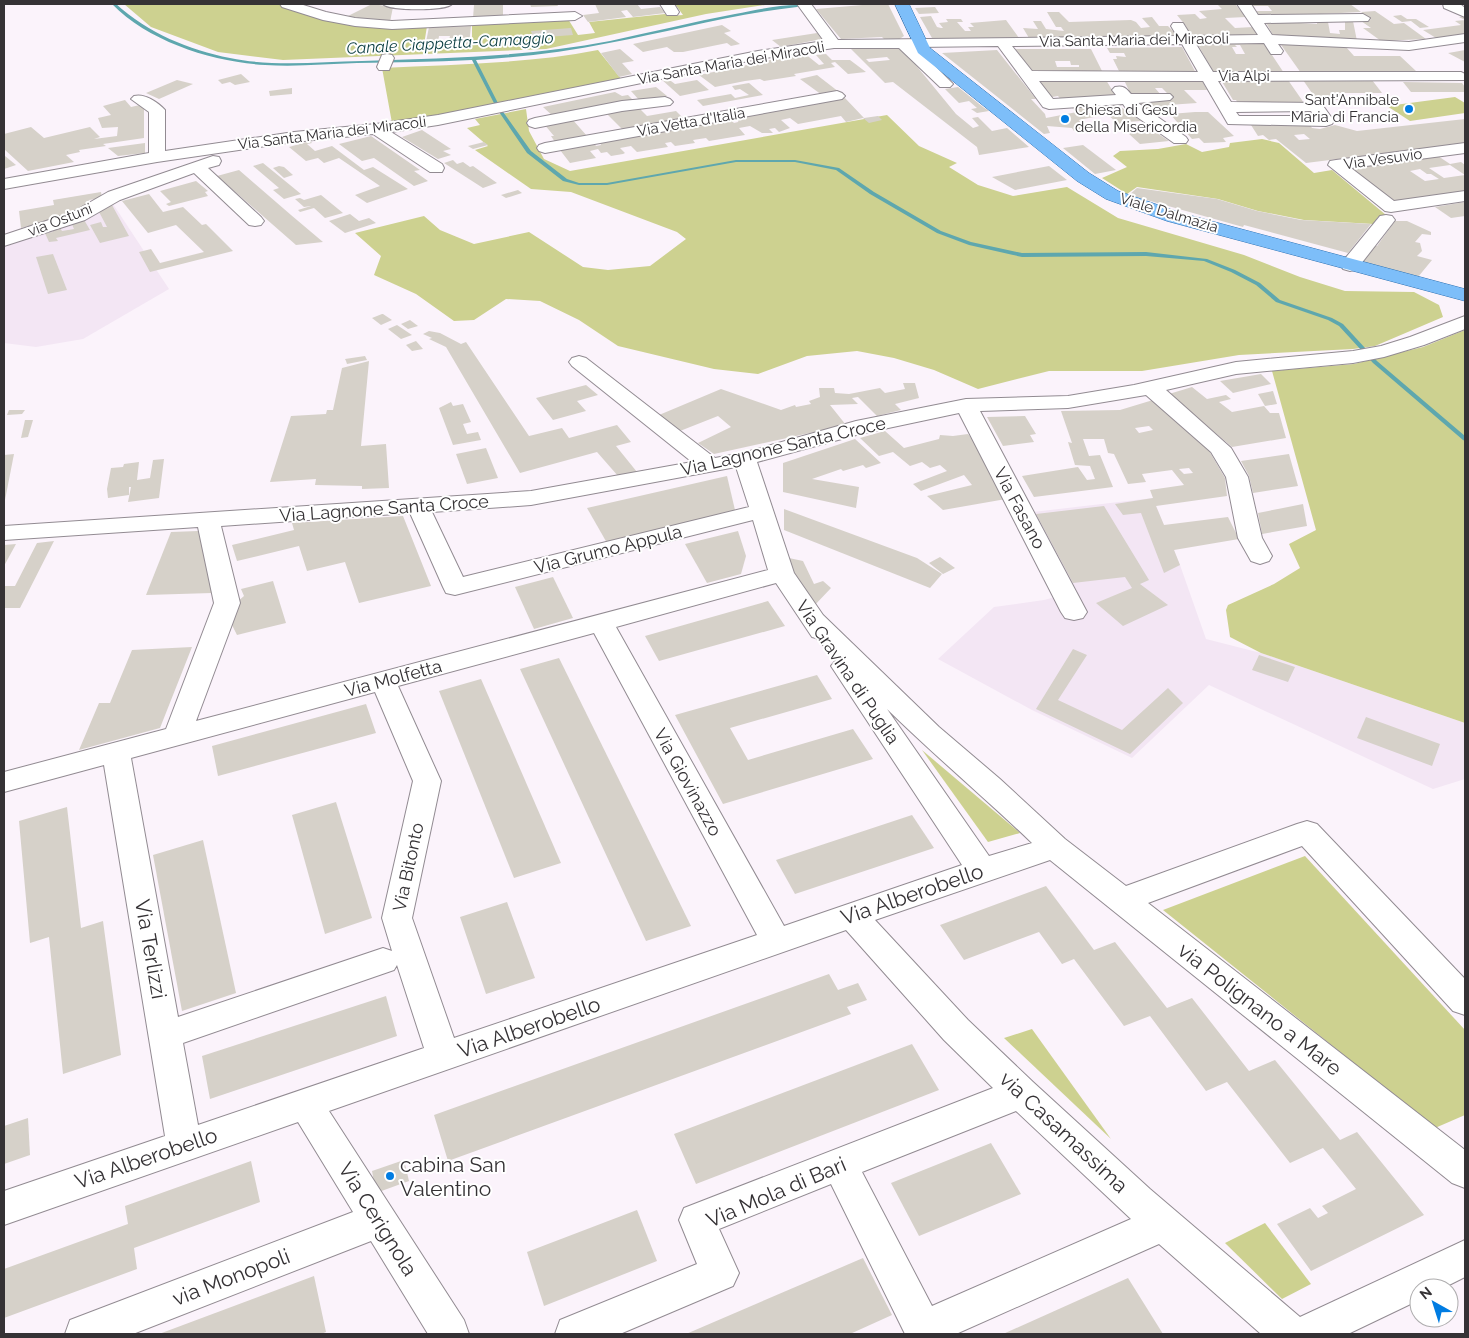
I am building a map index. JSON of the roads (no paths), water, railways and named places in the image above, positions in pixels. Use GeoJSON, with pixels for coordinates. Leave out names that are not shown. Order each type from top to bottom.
{"type":"FeatureCollection","features":[{"type":"Feature","properties":{"kind":"main road"},"geometry":{"type":"LineString","coordinates":[[902,4],[910,42]]}},
{"type":"Feature","properties":{"kind":"main road","name":"Viale Dalmazia"},"geometry":{"type":"LineString","coordinates":[[910,42],[923,50],[1075,171],[1112,195],[1174,217],[1465,295]]}},
{"type":"Feature","properties":{"kind":"street"},"geometry":{"type":"LineString","coordinates":[[287,4],[323,16],[355,22],[392,25],[572,10],[584,31]]}},
{"type":"Feature","properties":{"kind":"street"},"geometry":{"type":"LineString","coordinates":[[390,4],[412,6],[445,4]]}},
{"type":"Feature","properties":{"kind":"street"},"geometry":{"type":"LineString","coordinates":[[805,4],[834,44]]}},
{"type":"Feature","properties":{"kind":"street"},"geometry":{"type":"LineString","coordinates":[[1174,21],[1209,76],[1234,121],[1326,121],[1244,4]]}},
{"type":"Feature","properties":{"kind":"street"},"geometry":{"type":"LineString","coordinates":[[1453,4],[1449,5],[1465,14]]}},
{"type":"Feature","properties":{"kind":"street"},"geometry":{"type":"LineString","coordinates":[[1255,19],[1363,18]]}},
{"type":"Feature","properties":{"kind":"street","name":"Via Santa Maria dei Miracoli"},"geometry":{"type":"LineString","coordinates":[[4,184],[157,157],[294,137],[376,129],[438,120],[758,55],[834,44],[910,42],[1022,35],[1187,42],[1268,39],[1409,46],[1465,38]]}},
{"type":"Feature","properties":{"kind":"street"},"geometry":{"type":"LineString","coordinates":[[910,42],[945,84]]}},
{"type":"Feature","properties":{"kind":"street","name":"Via Santa Maria dei Miracoli"},"geometry":{"type":"LineString","coordinates":[[948,50],[1005,47],[1101,54],[1187,42]]}},
{"type":"Feature","properties":{"kind":"street"},"geometry":{"type":"LineString","coordinates":[[1409,46],[1463,79]]}},
{"type":"Feature","properties":{"kind":"street"},"geometry":{"type":"LineString","coordinates":[[1005,47],[1049,104],[1165,96]]}},
{"type":"Feature","properties":{"kind":"street"},"geometry":{"type":"LineString","coordinates":[[1101,54],[1125,98],[1133,107],[1180,140]]}},
{"type":"Feature","properties":{"kind":"street","name":"Via Alpi"},"geometry":{"type":"LineString","coordinates":[[1028,76],[1294,76],[1463,79]]}},
{"type":"Feature","properties":{"kind":"street","name":"Via Vetta d'Italia"},"geometry":{"type":"LineString","coordinates":[[545,148],[836,96]]}},
{"type":"Feature","properties":{"kind":"street"},"geometry":{"type":"LineString","coordinates":[[139,99],[157,110],[157,157]]}},
{"type":"Feature","properties":{"kind":"street","name":"Via Vetta d'Italia"},"geometry":{"type":"LineString","coordinates":[[535,124],[622,106],[665,102]]}},
{"type":"Feature","properties":{"kind":"street"},"geometry":{"type":"LineString","coordinates":[[529,103],[545,148],[558,161]]}},
{"type":"Feature","properties":{"kind":"street"},"geometry":{"type":"LineString","coordinates":[[376,129],[436,168]]}},
{"type":"Feature","properties":{"kind":"street","name":"via Ostuni"},"geometry":{"type":"LineString","coordinates":[[4,241],[79,216],[114,196],[196,166],[294,137]]}},
{"type":"Feature","properties":{"kind":"street","name":"Via Vesuvio"},"geometry":{"type":"LineString","coordinates":[[1388,214],[1336,165],[1465,148]]}},
{"type":"Feature","properties":{"kind":"street"},"geometry":{"type":"LineString","coordinates":[[196,166],[256,220]]}},
{"type":"Feature","properties":{"kind":"street"},"geometry":{"type":"LineString","coordinates":[[65,173],[107,184],[117,190],[114,196]]}},
{"type":"Feature","properties":{"kind":"street"},"geometry":{"type":"LineString","coordinates":[[1350,265],[1388,214],[1465,196]]}},
{"type":"Feature","properties":{"kind":"street","name":"Via Lagnone Santa Croce"},"geometry":{"type":"LineString","coordinates":[[4,533],[532,498],[745,459],[856,428],[966,405],[1068,402],[1151,388],[1236,368],[1352,357],[1384,351],[1417,341],[1465,322]]}},
{"type":"Feature","properties":{"kind":"street"},"geometry":{"type":"LineString","coordinates":[[579,362],[710,465]]}},
{"type":"Feature","properties":{"kind":"street"},"geometry":{"type":"LineString","coordinates":[[1151,388],[1220,448],[1238,477],[1250,538],[1260,556]]}},
{"type":"Feature","properties":{"kind":"street","name":"Via Fasano"},"geometry":{"type":"LineString","coordinates":[[966,405],[1074,612]]}},
{"type":"Feature","properties":{"kind":"street","name":"Via Gravina di Puglia"},"geometry":{"type":"LineString","coordinates":[[745,459],[782,574],[982,870]]}},
{"type":"Feature","properties":{"kind":"street"},"geometry":{"type":"LineString","coordinates":[[418,506],[455,587]]}},
{"type":"Feature","properties":{"kind":"street","name":"Via Grumo Appula"},"geometry":{"type":"LineString","coordinates":[[455,587],[761,511]]}},
{"type":"Feature","properties":{"kind":"street"},"geometry":{"type":"LineString","coordinates":[[177,736],[227,603],[208,519]]}},
{"type":"Feature","properties":{"kind":"street","name":"Via Molfetta"},"geometry":{"type":"LineString","coordinates":[[4,782],[782,574]]}},
{"type":"Feature","properties":{"kind":"street","name":"via Polignano a Mare"},"geometry":{"type":"LineString","coordinates":[[811,618],[929,734],[990,786],[1055,847],[1459,1157]]}},
{"type":"Feature","properties":{"kind":"street","name":"Via Giovinazzo"},"geometry":{"type":"LineString","coordinates":[[601,622],[776,941]]}},
{"type":"Feature","properties":{"kind":"street","name":"Via Bitonto"},"geometry":{"type":"LineString","coordinates":[[383,681],[427,781],[397,918],[444,1056]]}},
{"type":"Feature","properties":{"kind":"street","name":"Via Terlizzi"},"geometry":{"type":"LineString","coordinates":[[116,752],[184,1146]]}},
{"type":"Feature","properties":{"kind":"street"},"geometry":{"type":"LineString","coordinates":[[1123,900],[1307,832],[1465,1001]]}},
{"type":"Feature","properties":{"kind":"street","name":"Via Alberobello"},"geometry":{"type":"LineString","coordinates":[[4,1208],[982,870],[1055,847]]}},
{"type":"Feature","properties":{"kind":"street","name":"via Casamassima"},"geometry":{"type":"LineString","coordinates":[[852,915],[956,1030],[1021,1093],[1162,1224],[1290,1334]]}},
{"type":"Feature","properties":{"kind":"street"},"geometry":{"type":"LineString","coordinates":[[166,1035],[383,961]]}},
{"type":"Feature","properties":{"kind":"street","name":"Via Mola di Bari"},"geometry":{"type":"LineString","coordinates":[[574,1334],[720,1273],[697,1220],[1021,1093]]}},
{"type":"Feature","properties":{"kind":"street","name":"Via Cerignola"},"geometry":{"type":"LineString","coordinates":[[305,1104],[379,1220],[445,1333]]}},
{"type":"Feature","properties":{"kind":"street"},"geometry":{"type":"LineString","coordinates":[[840,1165],[923,1329],[1162,1224]]}},
{"type":"Feature","properties":{"kind":"street","name":"via Monopoli"},"geometry":{"type":"LineString","coordinates":[[84,1334],[379,1220]]}},
{"type":"Feature","properties":{"kind":"street"},"geometry":{"type":"LineString","coordinates":[[1307,1334],[1465,1258]]}},
{"type":"Feature","properties":{"kind":"waterway","name":"Canale Ciappetta-Camaggio"},"geometry":{"type":"LineString","coordinates":[[114,4],[139,24],[169,40],[201,52],[232,60],[264,64],[296,64],[473,58]]}},
{"type":"Feature","properties":{"kind":"waterway","name":"Canale Ciappetta-Camaggio"},"geometry":{"type":"LineString","coordinates":[[473,58],[555,51],[609,42],[716,18],[797,6]]}},
{"type":"Feature","properties":{"kind":"waterway"},"geometry":{"type":"LineString","coordinates":[[473,58],[499,109],[529,152],[565,180],[579,184],[607,184],[736,161],[795,161],[837,169],[872,193],[939,232],[969,243],[1022,255],[1146,254],[1205,260],[1233,271],[1258,284],[1278,301],[1330,319],[1341,325],[1375,362],[1465,439]]}},
{"type":"Feature","properties":{"kind":"place","name":"Sant'Annibale Maria di Francia"},"geometry":{"type":"Point","coordinates":[1409,109]}},
{"type":"Feature","properties":{"kind":"place","name":"Chiesa di Gesù della Misericordia"},"geometry":{"type":"Point","coordinates":[1065,119]}},
{"type":"Feature","properties":{"kind":"place","name":"cabina San Valentino"},"geometry":{"type":"Point","coordinates":[390,1176]}}]}
